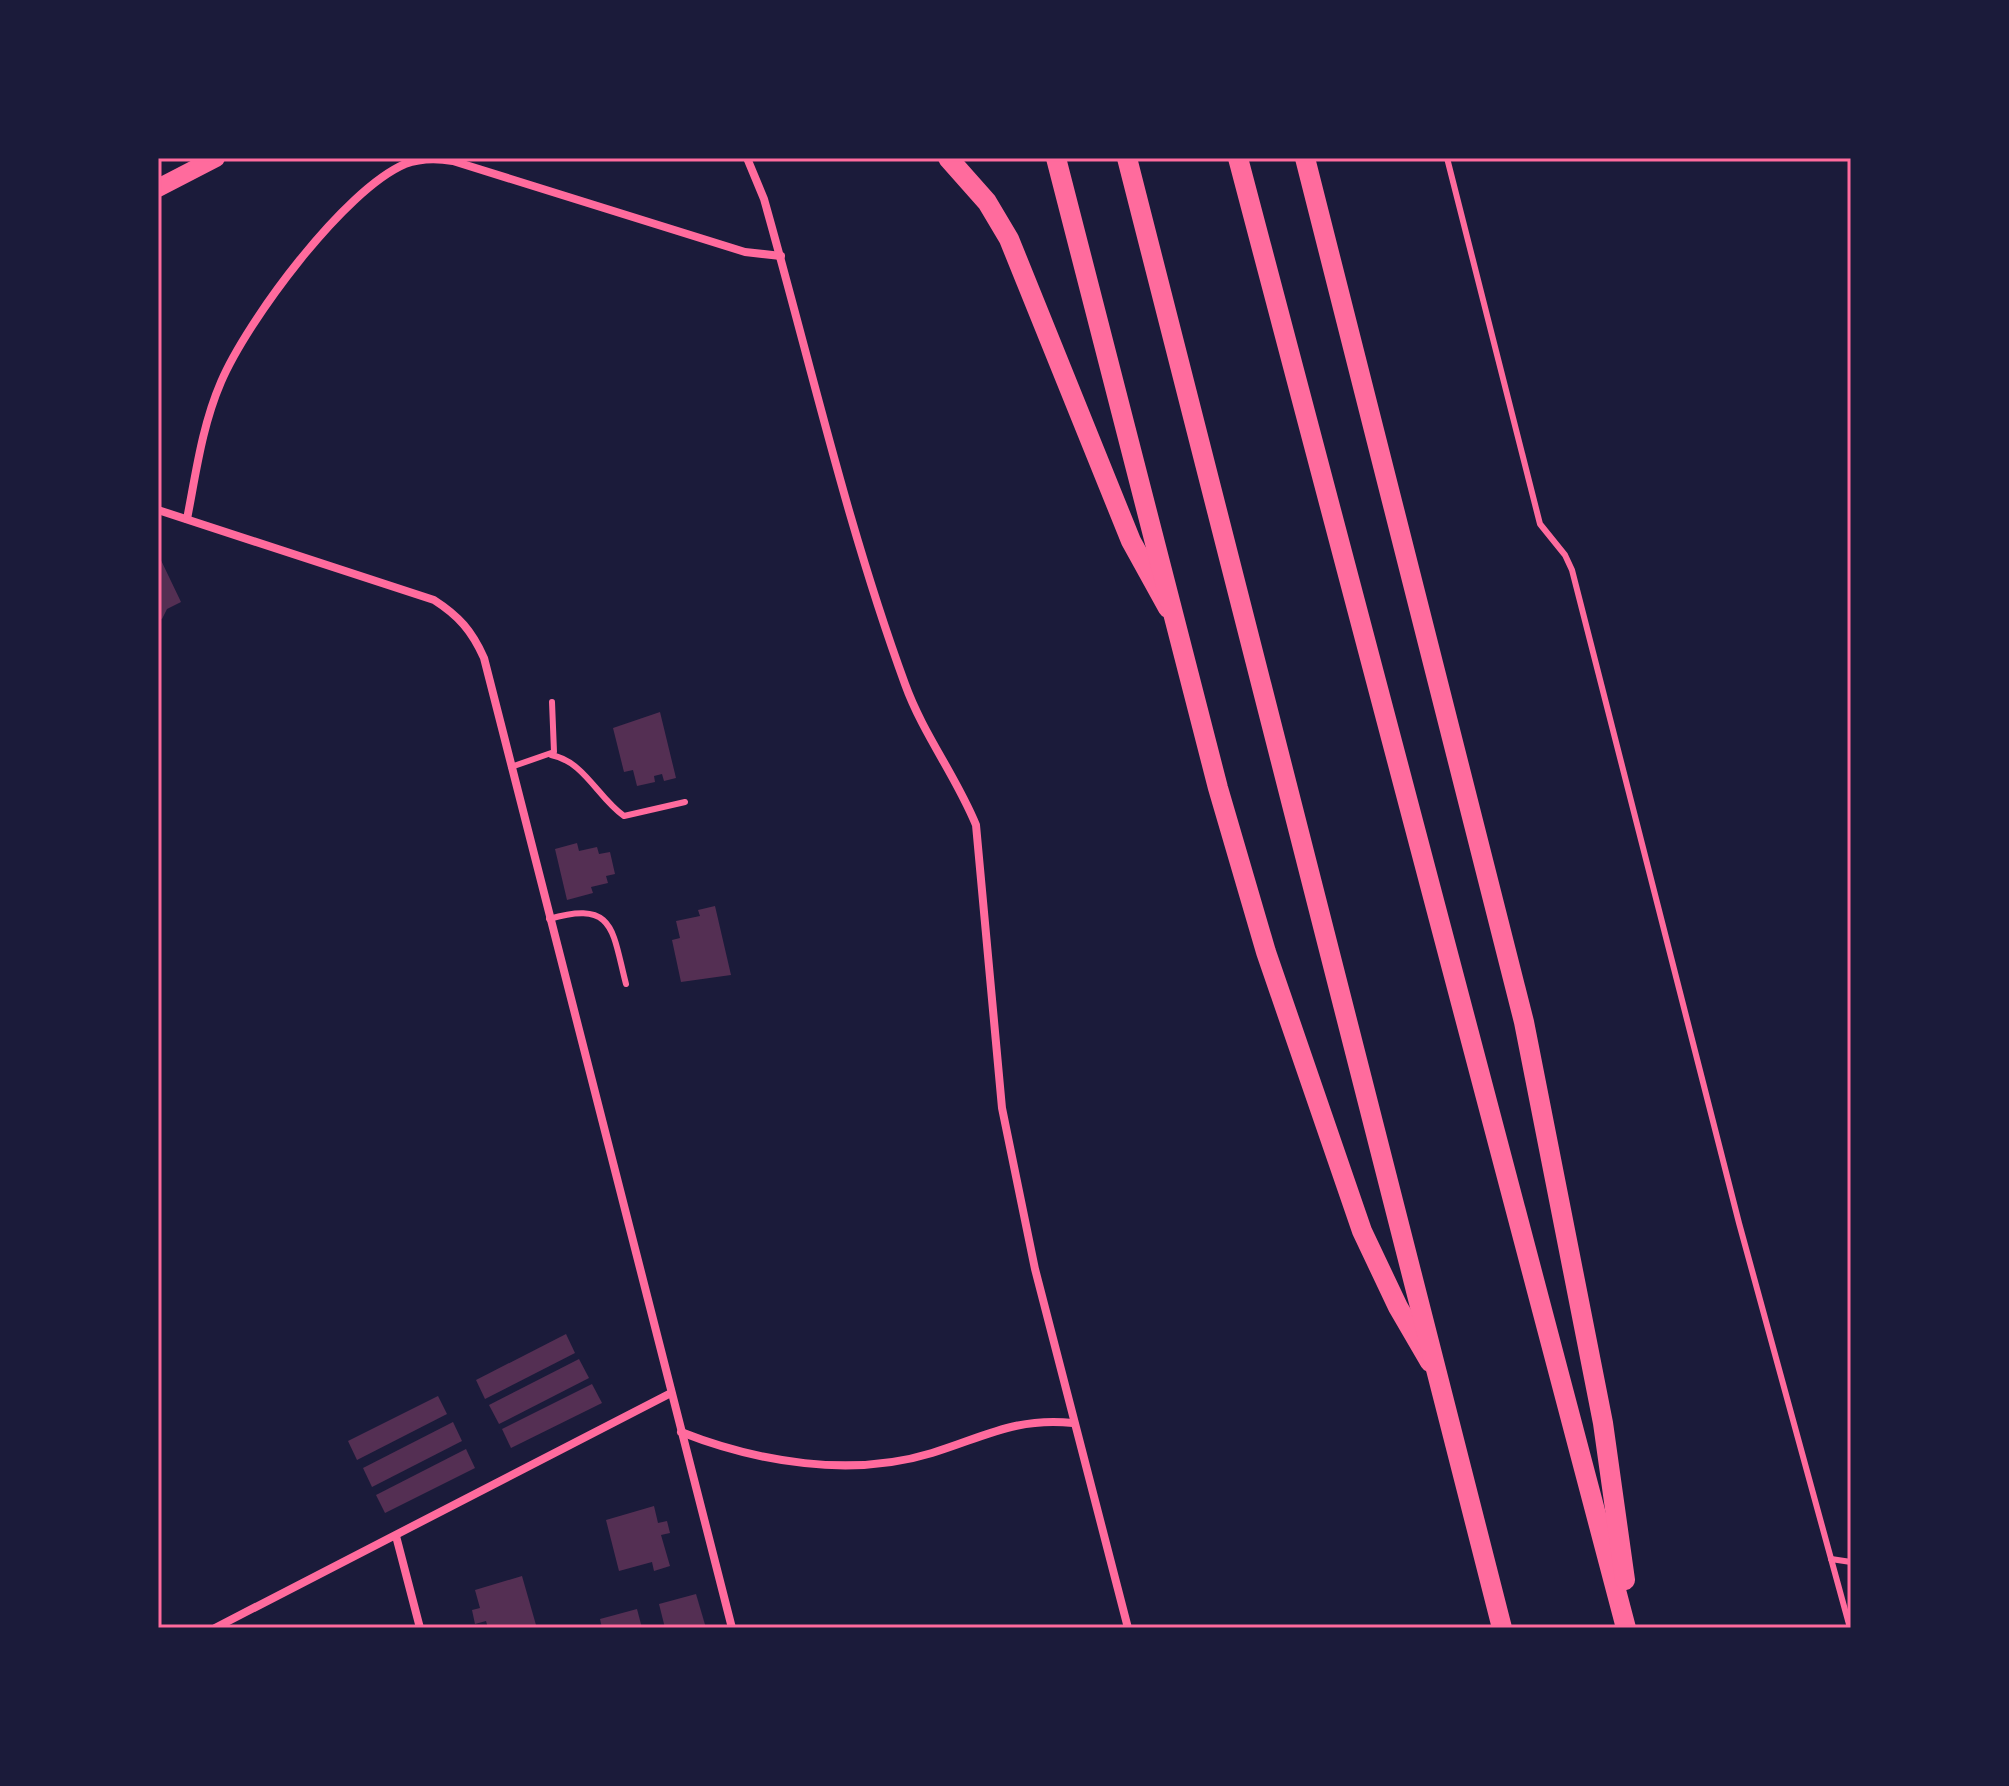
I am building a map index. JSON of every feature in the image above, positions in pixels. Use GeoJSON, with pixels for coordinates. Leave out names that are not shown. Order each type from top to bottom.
{"type":"FeatureCollection","features":[{"type":"Feature","properties":{"kind":"highway"},"geometry":{"type":"LineString","coordinates":[[948,158],[987,202],[1009,239],[1131,541],[1178,623]]}},
{"type":"Feature","properties":{"kind":"highway"},"geometry":{"type":"LineString","coordinates":[[1056,158],[1241,870],[1347,1193],[1398,1307],[1441,1379]]}},
{"type":"Feature","properties":{"kind":"highway"},"geometry":{"type":"LineString","coordinates":[[1127,158],[1441,1379],[1502,1628]]}},
{"type":"Feature","properties":{"kind":"highway"},"geometry":{"type":"LineString","coordinates":[[1238,158],[1629,1628]]}},
{"type":"Feature","properties":{"kind":"highway"},"geometry":{"type":"LineString","coordinates":[[1305,158],[1524,1022],[1603,1423],[1629,1628]]}},
{"type":"Feature","properties":{"kind":"main road"},"geometry":{"type":"LineString","coordinates":[[158,188],[216,158]]}},
{"type":"Feature","properties":{"kind":"street"},"geometry":{"type":"LineString","coordinates":[[187,519],[211,407],[241,344],[318,239],[374,184],[406,164],[429,158],[453,161],[745,252],[781,256]]}},
{"type":"Feature","properties":{"kind":"street"},"geometry":{"type":"LineString","coordinates":[[747,158],[764,199],[839,478],[905,684],[920,722],[963,792],[976,825],[1002,1108],[1035,1269],[1128,1628]]}},
{"type":"Feature","properties":{"kind":"street"},"geometry":{"type":"LineString","coordinates":[[158,510],[434,600],[456,614],[473,634],[484,658],[732,1628]]}},
{"type":"Feature","properties":{"kind":"street"},"geometry":{"type":"LineString","coordinates":[[215,1628],[671,1393]]}},
{"type":"Feature","properties":{"kind":"street"},"geometry":{"type":"LineString","coordinates":[[681,1432],[755,1456],[838,1465],[884,1463],[929,1454],[1015,1423],[1044,1420],[1073,1423]]}},
{"type":"Feature","properties":{"kind":"street"},"geometry":{"type":"LineString","coordinates":[[396,1536],[420,1628]]}},
{"type":"Feature","properties":{"kind":"lane"},"geometry":{"type":"LineString","coordinates":[[1447,158],[1540,524],[1565,555],[1572,570],[1731,1193],[1850,1628]]}},
{"type":"Feature","properties":{"kind":"lane"},"geometry":{"type":"LineString","coordinates":[[551,755],[556,747],[552,702]]}},
{"type":"Feature","properties":{"kind":"lane"},"geometry":{"type":"LineString","coordinates":[[511,767],[551,755],[574,765],[610,806],[624,816],[685,802]]}},
{"type":"Feature","properties":{"kind":"lane"},"geometry":{"type":"LineString","coordinates":[[549,919],[582,911],[602,916],[611,927],[626,984]]}},
{"type":"Feature","properties":{"kind":"lane"},"geometry":{"type":"LineString","coordinates":[[1831,1559],[1851,1562]]}},
{"type":"Feature","properties":{"kind":"building"},"geometry":{"type":"Polygon","coordinates":[[[158,554],[181,602],[167,609],[162,619],[158,618],[158,554]]]}},
{"type":"Feature","properties":{"kind":"building"},"geometry":{"type":"Polygon","coordinates":[[[660,712],[676,778],[664,781],[662,774],[654,776],[655,782],[637,786],[633,770],[624,772],[613,728],[660,712]]]}},
{"type":"Feature","properties":{"kind":"building"},"geometry":{"type":"Polygon","coordinates":[[[577,843],[579,851],[597,847],[599,854],[610,852],[615,874],[606,876],[608,883],[591,887],[593,893],[567,900],[555,849],[577,843]]]}},
{"type":"Feature","properties":{"kind":"building"},"geometry":{"type":"Polygon","coordinates":[[[715,906],[731,975],[681,982],[672,940],[680,938],[676,921],[700,916],[698,910],[715,906]]]}},
{"type":"Feature","properties":{"kind":"building"},"geometry":{"type":"Polygon","coordinates":[[[566,1334],[575,1353],[485,1399],[476,1380],[566,1334]]]}},
{"type":"Feature","properties":{"kind":"building"},"geometry":{"type":"Polygon","coordinates":[[[579,1359],[589,1378],[499,1424],[489,1405],[579,1359]]]}},
{"type":"Feature","properties":{"kind":"building"},"geometry":{"type":"Polygon","coordinates":[[[592,1384],[602,1403],[511,1448],[502,1429],[592,1384]]]}},
{"type":"Feature","properties":{"kind":"building"},"geometry":{"type":"Polygon","coordinates":[[[438,1396],[447,1414],[357,1460],[348,1441],[438,1396]]]}},
{"type":"Feature","properties":{"kind":"building"},"geometry":{"type":"Polygon","coordinates":[[[453,1422],[462,1441],[372,1487],[363,1468],[453,1422]]]}},
{"type":"Feature","properties":{"kind":"building"},"geometry":{"type":"Polygon","coordinates":[[[466,1449],[475,1468],[385,1513],[376,1495],[466,1449]]]}},
{"type":"Feature","properties":{"kind":"building"},"geometry":{"type":"Polygon","coordinates":[[[654,1506],[658,1523],[667,1521],[670,1533],[661,1535],[670,1566],[654,1571],[652,1562],[619,1571],[606,1520],[654,1506]]]}},
{"type":"Feature","properties":{"kind":"building"},"geometry":{"type":"Polygon","coordinates":[[[522,1576],[536,1625],[488,1628],[486,1621],[475,1624],[472,1610],[480,1608],[475,1590],[522,1576]]]}},
{"type":"Feature","properties":{"kind":"building"},"geometry":{"type":"Polygon","coordinates":[[[696,1594],[706,1628],[665,1628],[659,1604],[696,1594]]]}},
{"type":"Feature","properties":{"kind":"building"},"geometry":{"type":"Polygon","coordinates":[[[637,1609],[642,1628],[602,1628],[600,1619],[637,1609]]]}}]}
